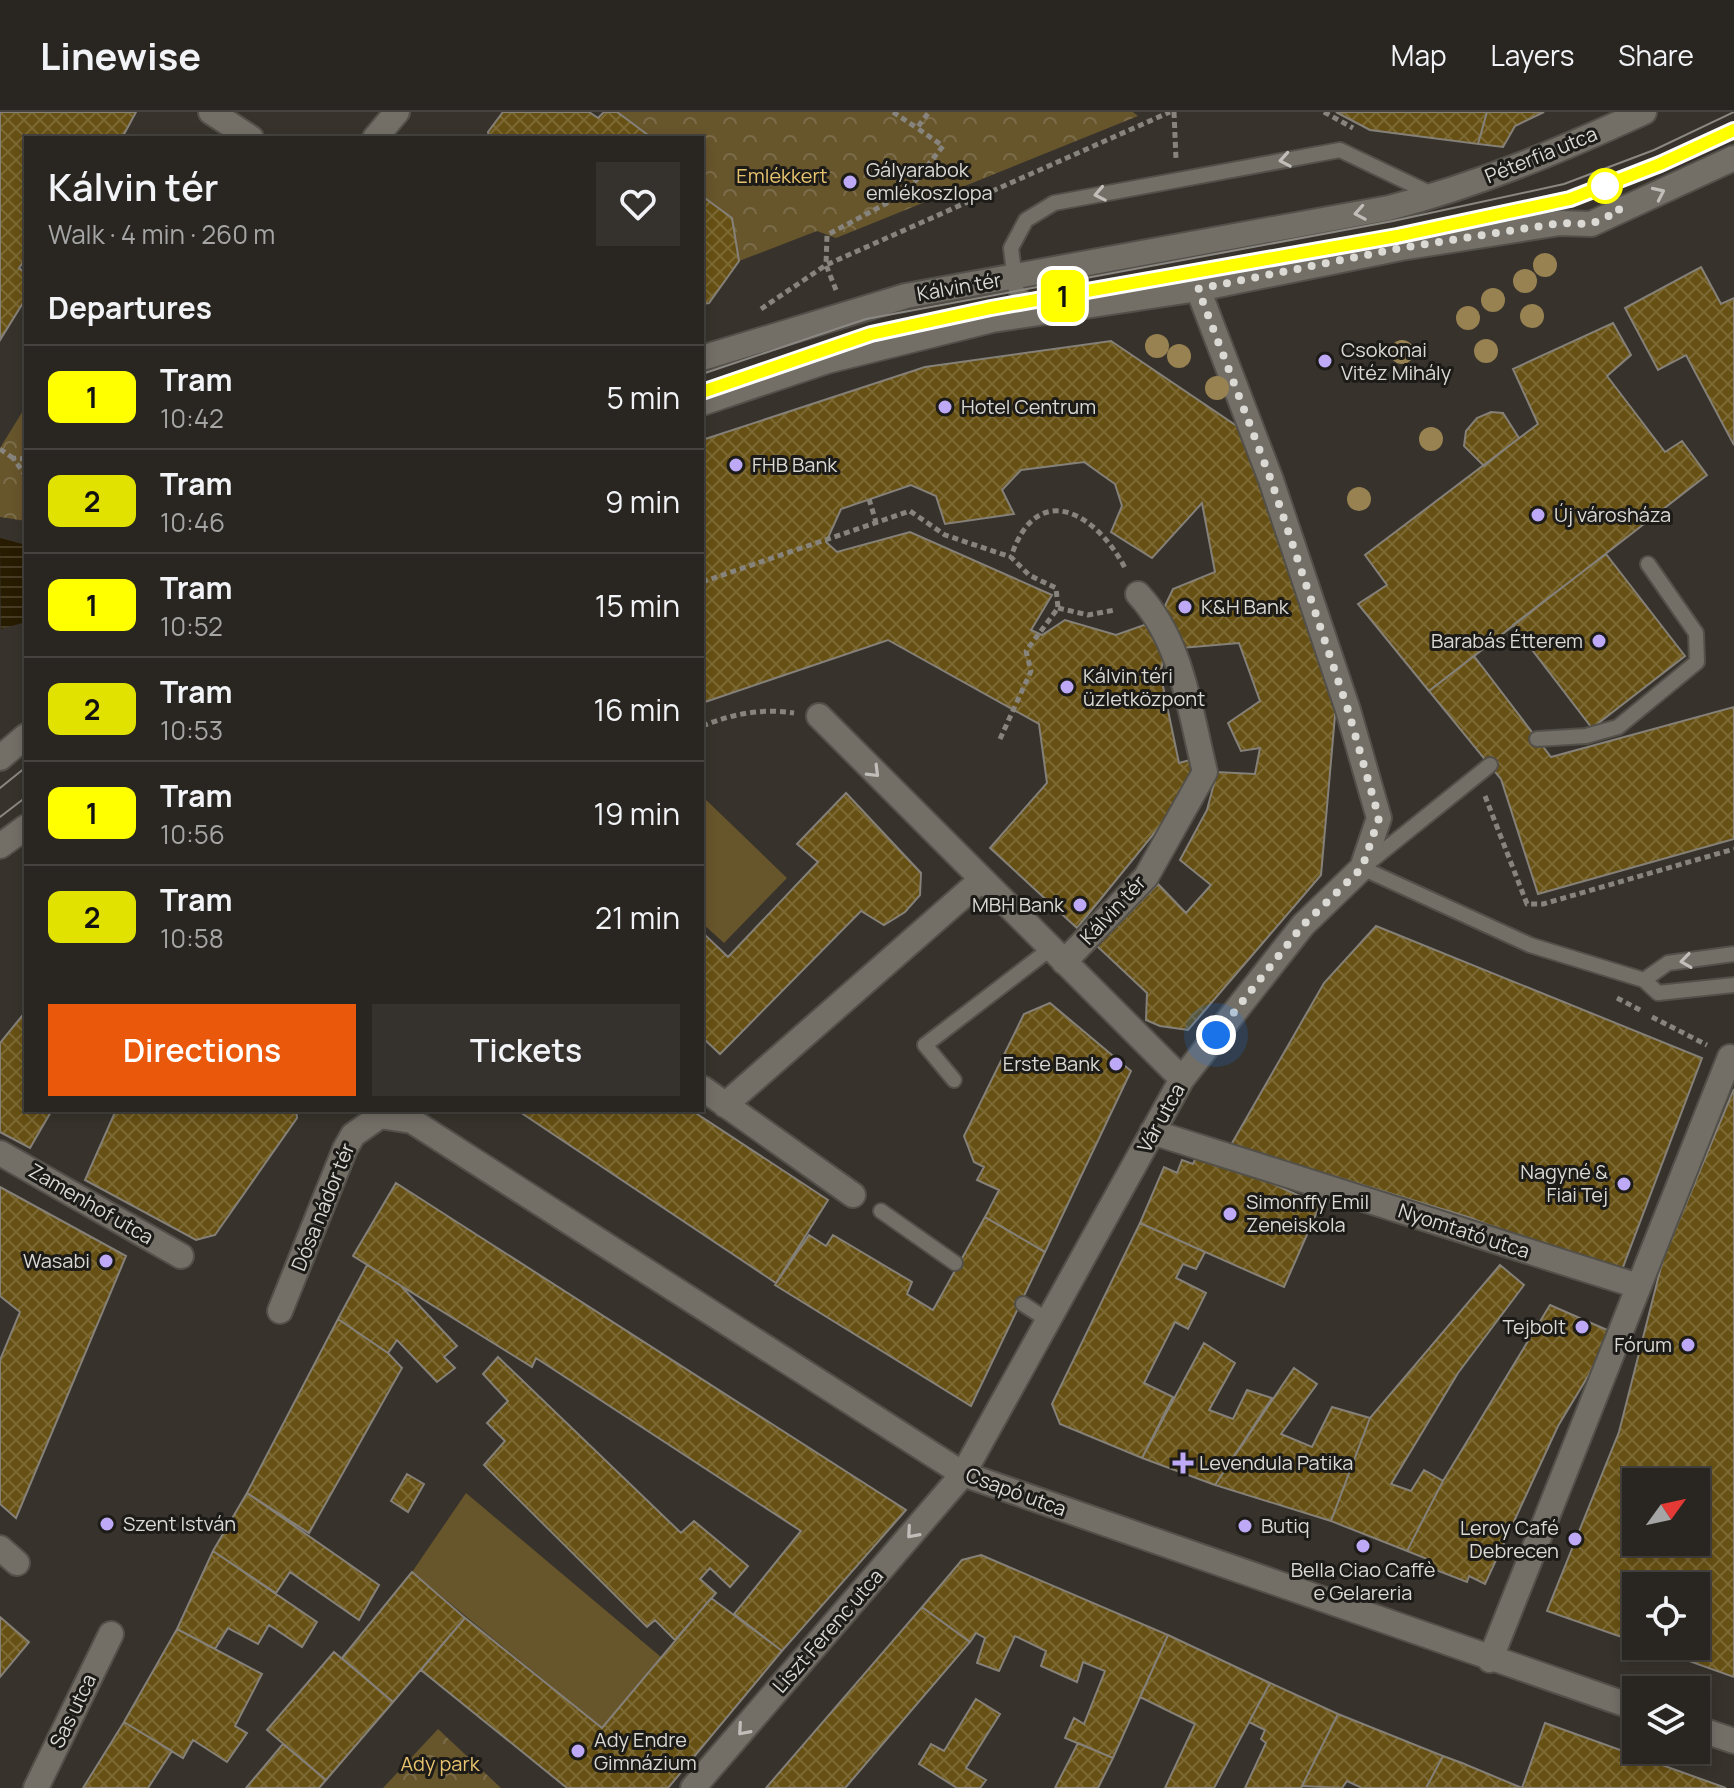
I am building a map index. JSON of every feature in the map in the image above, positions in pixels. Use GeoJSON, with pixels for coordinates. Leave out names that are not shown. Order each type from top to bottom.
{"type":"FeatureCollection","features":[{"type":"Feature","properties":{"kind":"street"},"geometry":{"type":"LineString","coordinates":[[211,112],[248,136]]}},
{"type":"Feature","properties":{"kind":"street"},"geometry":{"type":"LineString","coordinates":[[377,136],[397,112]]}},
{"type":"Feature","properties":{"kind":"street","name":"Péterfia utca"},"geometry":{"type":"LineString","coordinates":[[1436,196],[1543,158],[1644,112]]}},
{"type":"Feature","properties":{"kind":"street","name":"Kálvin tér"},"geometry":{"type":"LineString","coordinates":[[704,402],[827,361],[916,336],[1047,309],[1198,289],[1401,248],[1560,223],[1591,224],[1734,158]]}},
{"type":"Feature","properties":{"kind":"street","name":"Kálvin tér"},"geometry":{"type":"LineString","coordinates":[[704,357],[845,312],[906,296],[1389,208],[1436,196]]}},
{"type":"Feature","properties":{"kind":"street","name":"Vár utca"},"geometry":{"type":"LineString","coordinates":[[963,1474],[1182,1079],[1303,925],[1362,868],[1379,818],[1348,710],[1271,480],[1198,289]]}},
{"type":"Feature","properties":{"kind":"street","name":"Kálvin tér"},"geometry":{"type":"LineString","coordinates":[[906,296],[916,336]]}},
{"type":"Feature","properties":{"kind":"street","name":"Kálvin tér"},"geometry":{"type":"LineString","coordinates":[[1057,955],[1146,877],[1205,772],[1174,651],[1154,612],[1138,594]]}},
{"type":"Feature","properties":{"kind":"street","name":"Kálvin tér"},"geometry":{"type":"LineString","coordinates":[[819,716],[980,881],[1182,1079]]}},
{"type":"Feature","properties":{"kind":"street"},"geometry":{"type":"LineString","coordinates":[[0,758],[24,738]]}},
{"type":"Feature","properties":{"kind":"street"},"geometry":{"type":"LineString","coordinates":[[0,846],[24,828]]}},
{"type":"Feature","properties":{"kind":"street"},"geometry":{"type":"LineString","coordinates":[[725,1105],[980,881]]}},
{"type":"Feature","properties":{"kind":"street"},"geometry":{"type":"LineString","coordinates":[[1490,1660],[1730,1057]]}},
{"type":"Feature","properties":{"kind":"street"},"geometry":{"type":"LineString","coordinates":[[704,1089],[853,1195]]}},
{"type":"Feature","properties":{"kind":"street","name":"Dósa nádor tér"},"geometry":{"type":"LineString","coordinates":[[280,1311],[345,1149],[353,1135],[376,1113]]}},
{"type":"Feature","properties":{"kind":"street","name":"Csapó utca"},"geometry":{"type":"LineString","coordinates":[[376,1113],[412,1121],[963,1474],[1490,1660],[1622,1703]]}},
{"type":"Feature","properties":{"kind":"street","name":"Nyomtató utca"},"geometry":{"type":"LineString","coordinates":[[1152,1132],[1638,1286]]}},
{"type":"Feature","properties":{"kind":"street","name":"Zamenhof utca"},"geometry":{"type":"LineString","coordinates":[[0,1153],[181,1256]]}},
{"type":"Feature","properties":{"kind":"street","name":"Liszt Ferenc utca"},"geometry":{"type":"LineString","coordinates":[[693,1788],[963,1474]]}},
{"type":"Feature","properties":{"kind":"street","name":"Sas utca"},"geometry":{"type":"LineString","coordinates":[[36,1788],[111,1634]]}},
{"type":"Feature","properties":{"kind":"street"},"geometry":{"type":"LineString","coordinates":[[1710,1733],[1734,1741]]}},
{"type":"Feature","properties":{"kind":"lane"},"geometry":{"type":"LineString","coordinates":[[1047,309],[1027,302],[1016,290],[1012,277],[1011,248],[1026,220],[1054,203],[1340,150],[1436,196]]}},
{"type":"Feature","properties":{"kind":"lane"},"geometry":{"type":"LineString","coordinates":[[1537,739],[1586,736],[1618,727],[1697,662],[1696,633],[1648,564]]}},
{"type":"Feature","properties":{"kind":"lane"},"geometry":{"type":"LineString","coordinates":[[1490,765],[1362,868],[1530,945],[1644,980],[1658,993],[1734,985]]}},
{"type":"Feature","properties":{"kind":"lane"},"geometry":{"type":"LineString","coordinates":[[1644,980],[1668,963],[1734,954]]}},
{"type":"Feature","properties":{"kind":"lane"},"geometry":{"type":"LineString","coordinates":[[954,1080],[925,1045],[1057,955]]}},
{"type":"Feature","properties":{"kind":"lane"},"geometry":{"type":"LineString","coordinates":[[881,1211],[955,1263]]}},
{"type":"Feature","properties":{"kind":"lane"},"geometry":{"type":"LineString","coordinates":[[1023,1304],[1049,1321]]}},
{"type":"Feature","properties":{"kind":"path"},"geometry":{"type":"LineString","coordinates":[[845,312],[826,265],[827,235],[831,230],[906,193],[943,146],[893,112]]}},
{"type":"Feature","properties":{"kind":"path"},"geometry":{"type":"LineString","coordinates":[[917,128],[929,112]]}},
{"type":"Feature","properties":{"kind":"path"},"geometry":{"type":"LineString","coordinates":[[757,311],[826,265],[1172,112],[1176,180]]}},
{"type":"Feature","properties":{"kind":"path"},"geometry":{"type":"LineString","coordinates":[[0,449],[13,458],[24,473]]}},
{"type":"Feature","properties":{"kind":"path"},"geometry":{"type":"LineString","coordinates":[[13,458],[24,459]]}},
{"type":"Feature","properties":{"kind":"path"},"geometry":{"type":"LineString","coordinates":[[869,499],[876,522]]}},
{"type":"Feature","properties":{"kind":"path"},"geometry":{"type":"LineString","coordinates":[[1011,557],[1018,537],[1035,518],[1060,510],[1083,517],[1101,530],[1138,594],[1111,612],[1088,615],[1058,608]]}},
{"type":"Feature","properties":{"kind":"path"},"geometry":{"type":"LineString","coordinates":[[704,581],[910,511],[945,535],[1011,557],[1029,575],[1056,588],[1058,608],[1026,651],[1031,671],[1000,739]]}},
{"type":"Feature","properties":{"kind":"path"},"geometry":{"type":"LineString","coordinates":[[704,725],[730,715],[770,709],[819,716]]}},
{"type":"Feature","properties":{"kind":"path"},"geometry":{"type":"LineString","coordinates":[[1477,775],[1527,904],[1543,904],[1734,849]]}},
{"type":"Feature","properties":{"kind":"green space","name":"Emlékkert"},"geometry":{"type":"Polygon","coordinates":[[[617,112],[1133,112],[1138,116],[836,238],[817,231],[739,261],[732,218],[704,197],[704,136],[649,136],[617,112]]]}},
{"type":"Feature","properties":{"kind":"green space"},"geometry":{"type":"Polygon","coordinates":[[[24,409],[24,521],[0,517],[0,448],[24,409]]]}},
{"type":"Feature","properties":{"kind":"green space"},"geometry":{"type":"Polygon","coordinates":[[[704,798],[787,878],[724,943],[704,925],[704,798]]]}},
{"type":"Feature","properties":{"kind":"green space"},"geometry":{"type":"Polygon","coordinates":[[[466,1493],[661,1657],[602,1728],[412,1572],[466,1493]]]}},
{"type":"Feature","properties":{"kind":"green space","name":"Ady park"},"geometry":{"type":"Polygon","coordinates":[[[438,1729],[501,1788],[383,1788],[438,1729]]]}},
{"type":"Feature","properties":{"kind":"shaded area"},"geometry":{"type":"Polygon","coordinates":[[[0,538],[24,544],[24,623],[1,629],[0,538]]]}},
{"type":"Feature","properties":{"kind":"building"},"geometry":{"type":"Polygon","coordinates":[[[0,112],[136,112],[123,136],[24,136],[24,261],[19,268],[24,272],[24,301],[0,340],[0,112]]]}},
{"type":"Feature","properties":{"kind":"building"},"geometry":{"type":"Polygon","coordinates":[[[503,112],[589,112],[598,118],[604,112],[617,112],[649,136],[489,136],[488,132],[503,112]]]}},
{"type":"Feature","properties":{"kind":"building"},"geometry":{"type":"Polygon","coordinates":[[[1336,112],[1487,112],[1478,144],[1370,130],[1336,112]]]}},
{"type":"Feature","properties":{"kind":"building"},"geometry":{"type":"Polygon","coordinates":[[[1487,112],[1544,112],[1515,126],[1503,147],[1478,144],[1487,112]]]}},
{"type":"Feature","properties":{"kind":"building"},"geometry":{"type":"Polygon","coordinates":[[[704,197],[732,218],[739,261],[709,303],[704,304],[704,197]]]}},
{"type":"Feature","properties":{"kind":"building"},"geometry":{"type":"Polygon","coordinates":[[[1701,267],[1721,304],[1734,298],[1734,445],[1686,355],[1658,370],[1625,308],[1701,267]]]}},
{"type":"Feature","properties":{"kind":"building","name":"Új városháza"},"geometry":{"type":"Polygon","coordinates":[[[1613,323],[1631,355],[1607,376],[1665,452],[1682,441],[1707,475],[1429,691],[1358,604],[1387,585],[1365,555],[1538,424],[1513,369],[1613,323]]]}},
{"type":"Feature","properties":{"kind":"building","name":"Kálvin téri üzletközpont"},"geometry":{"type":"Polygon","coordinates":[[[1111,341],[1247,433],[1336,704],[1321,875],[1188,1030],[1160,1026],[1146,1020],[1147,993],[1097,946],[1158,884],[1186,913],[1211,885],[1180,860],[1207,810],[1217,772],[1255,774],[1260,748],[1241,751],[1228,723],[1260,701],[1239,643],[1181,648],[1163,610],[1173,589],[1215,572],[1202,503],[1152,558],[1111,532],[1122,506],[1115,484],[1084,462],[1021,470],[1002,490],[1014,514],[945,524],[936,496],[911,485],[841,509],[826,542],[837,552],[910,532],[1052,595],[1031,630],[1042,635],[1065,620],[1116,635],[1144,625],[1161,633],[1167,651],[1160,672],[1179,763],[1190,760],[1196,782],[1077,928],[990,848],[1047,783],[1039,724],[888,640],[704,702],[704,439],[925,367],[1111,341]]]}},
{"type":"Feature","properties":{"kind":"building"},"geometry":{"type":"Polygon","coordinates":[[[1491,412],[1503,413],[1519,438],[1484,466],[1464,446],[1466,431],[1477,418],[1491,412]]]}},
{"type":"Feature","properties":{"kind":"building","name":"Barabás Étterem"},"geometry":{"type":"Polygon","coordinates":[[[1606,554],[1685,656],[1592,728],[1513,625],[1606,554]]]}},
{"type":"Feature","properties":{"kind":"building"},"geometry":{"type":"Polygon","coordinates":[[[1474,656],[1551,757],[1734,707],[1734,839],[1538,894],[1501,779],[1429,691],[1474,656]]]}},
{"type":"Feature","properties":{"kind":"building"},"geometry":{"type":"Polygon","coordinates":[[[846,793],[921,873],[920,895],[905,912],[884,925],[861,911],[720,1054],[704,1039],[704,934],[728,957],[818,862],[797,844],[846,793]]]}},
{"type":"Feature","properties":{"kind":"building"},"geometry":{"type":"Polygon","coordinates":[[[1376,926],[1702,1058],[1620,1275],[1468,1217],[1231,1145],[1324,983],[1376,926]]]}},
{"type":"Feature","properties":{"kind":"building"},"geometry":{"type":"Polygon","coordinates":[[[1050,1003],[1131,1071],[1045,1252],[985,1217],[999,1190],[977,1180],[984,1167],[974,1162],[964,1136],[1024,1014],[1050,1003]]]}},
{"type":"Feature","properties":{"kind":"building"},"geometry":{"type":"Polygon","coordinates":[[[24,1013],[24,1112],[51,1112],[30,1148],[0,1132],[0,1043],[24,1013]]]}},
{"type":"Feature","properties":{"kind":"building","name":"Fórum"},"geometry":{"type":"Polygon","coordinates":[[[1734,1089],[1734,1677],[1686,1660],[1710,1660],[1710,1572],[1622,1572],[1622,1637],[1547,1611],[1619,1432],[1663,1259],[1734,1089]]]}},
{"type":"Feature","properties":{"kind":"building"},"geometry":{"type":"Polygon","coordinates":[[[115,1112],[296,1112],[297,1118],[215,1235],[196,1240],[85,1180],[115,1112]]]}},
{"type":"Feature","properties":{"kind":"building"},"geometry":{"type":"Polygon","coordinates":[[[520,1112],[694,1112],[828,1200],[776,1283],[520,1112]]]}},
{"type":"Feature","properties":{"kind":"building","name":"Simonffy Emil Zeneiskola"},"geometry":{"type":"Polygon","coordinates":[[[1199,1151],[1320,1205],[1284,1287],[1140,1223],[1164,1167],[1177,1173],[1182,1160],[1193,1164],[1199,1151]]]}},
{"type":"Feature","properties":{"kind":"building"},"geometry":{"type":"Polygon","coordinates":[[[396,1183],[906,1510],[782,1651],[734,1614],[801,1531],[536,1358],[532,1367],[353,1256],[396,1183]]]}},
{"type":"Feature","properties":{"kind":"building"},"geometry":{"type":"Polygon","coordinates":[[[0,1187],[126,1256],[16,1518],[0,1504],[0,1360],[20,1312],[0,1296],[0,1187]]]}},
{"type":"Feature","properties":{"kind":"building"},"geometry":{"type":"Polygon","coordinates":[[[985,1217],[1045,1252],[971,1406],[775,1285],[809,1235],[826,1246],[833,1235],[912,1282],[907,1294],[933,1310],[985,1217]]]}},
{"type":"Feature","properties":{"kind":"building"},"geometry":{"type":"Polygon","coordinates":[[[1140,1223],[1205,1252],[1196,1269],[1183,1264],[1176,1278],[1206,1293],[1188,1329],[1175,1322],[1144,1383],[1173,1397],[1142,1458],[1060,1424],[1052,1404],[1140,1223]]]}},
{"type":"Feature","properties":{"kind":"building"},"geometry":{"type":"Polygon","coordinates":[[[367,1265],[400,1285],[457,1346],[444,1357],[455,1368],[437,1382],[397,1340],[388,1353],[338,1319],[367,1265]]]}},
{"type":"Feature","properties":{"kind":"building"},"geometry":{"type":"Polygon","coordinates":[[[1500,1265],[1524,1285],[1458,1373],[1391,1484],[1411,1491],[1424,1470],[1443,1481],[1407,1551],[1331,1521],[1370,1418],[1500,1265]]]}},
{"type":"Feature","properties":{"kind":"building"},"geometry":{"type":"Polygon","coordinates":[[[1550,1305],[1614,1333],[1558,1426],[1485,1584],[1469,1576],[1467,1582],[1428,1567],[1430,1560],[1407,1551],[1443,1481],[1550,1305]]]}},
{"type":"Feature","properties":{"kind":"building"},"geometry":{"type":"Polygon","coordinates":[[[338,1319],[388,1353],[402,1368],[309,1533],[247,1493],[338,1319]]]}},
{"type":"Feature","properties":{"kind":"building"},"geometry":{"type":"Polygon","coordinates":[[[1204,1343],[1235,1363],[1209,1410],[1233,1419],[1247,1390],[1272,1398],[1215,1485],[1142,1458],[1204,1343]]]}},
{"type":"Feature","properties":{"kind":"building"},"geometry":{"type":"Polygon","coordinates":[[[498,1357],[681,1533],[694,1521],[748,1566],[730,1587],[710,1568],[700,1579],[716,1593],[675,1640],[655,1620],[647,1627],[484,1465],[505,1441],[487,1423],[508,1401],[483,1374],[498,1357]]]}},
{"type":"Feature","properties":{"kind":"building"},"geometry":{"type":"Polygon","coordinates":[[[1294,1368],[1317,1384],[1281,1434],[1312,1447],[1332,1407],[1370,1418],[1331,1521],[1215,1485],[1294,1368]]]}},
{"type":"Feature","properties":{"kind":"building"},"geometry":{"type":"Polygon","coordinates":[[[407,1474],[424,1484],[408,1512],[391,1501],[407,1474]]]}},
{"type":"Feature","properties":{"kind":"building"},"geometry":{"type":"Polygon","coordinates":[[[247,1493],[379,1585],[359,1620],[290,1572],[276,1593],[213,1551],[247,1493]]]}},
{"type":"Feature","properties":{"kind":"building"},"geometry":{"type":"Polygon","coordinates":[[[213,1551],[317,1622],[302,1647],[269,1625],[258,1644],[228,1628],[215,1649],[177,1629],[213,1551]]]}},
{"type":"Feature","properties":{"kind":"building"},"geometry":{"type":"Polygon","coordinates":[[[981,1555],[1168,1635],[1113,1758],[1065,1738],[1074,1718],[1084,1724],[1105,1671],[1083,1662],[1077,1682],[1041,1666],[1046,1651],[1015,1636],[999,1671],[977,1663],[985,1638],[976,1633],[970,1642],[922,1607],[962,1560],[981,1555]]]}},
{"type":"Feature","properties":{"kind":"building"},"geometry":{"type":"Polygon","coordinates":[[[412,1572],[465,1618],[393,1702],[342,1658],[412,1572]]]}},
{"type":"Feature","properties":{"kind":"building"},"geometry":{"type":"Polygon","coordinates":[[[711,1598],[782,1651],[668,1788],[567,1788],[421,1670],[465,1618],[602,1728],[711,1598]]]}},
{"type":"Feature","properties":{"kind":"building"},"geometry":{"type":"Polygon","coordinates":[[[922,1607],[970,1642],[845,1788],[766,1788],[922,1607]]]}},
{"type":"Feature","properties":{"kind":"building"},"geometry":{"type":"Polygon","coordinates":[[[0,1617],[29,1642],[0,1677],[0,1617]]]}},
{"type":"Feature","properties":{"kind":"building"},"geometry":{"type":"Polygon","coordinates":[[[177,1629],[262,1674],[235,1726],[247,1733],[227,1762],[193,1740],[183,1758],[124,1722],[177,1629]]]}},
{"type":"Feature","properties":{"kind":"building"},"geometry":{"type":"Polygon","coordinates":[[[1168,1635],[1270,1683],[1214,1788],[1165,1788],[1195,1724],[1140,1697],[1168,1635]]]}},
{"type":"Feature","properties":{"kind":"building"},"geometry":{"type":"Polygon","coordinates":[[[334,1652],[393,1702],[326,1780],[267,1730],[334,1652]]]}},
{"type":"Feature","properties":{"kind":"building"},"geometry":{"type":"Polygon","coordinates":[[[1270,1683],[1338,1714],[1301,1788],[1245,1788],[1266,1743],[1261,1739],[1265,1730],[1249,1722],[1270,1683]]]}},
{"type":"Feature","properties":{"kind":"building"},"geometry":{"type":"Polygon","coordinates":[[[976,1699],[1000,1714],[966,1768],[986,1780],[980,1788],[957,1788],[919,1764],[931,1744],[944,1751],[976,1699]]]}},
{"type":"Feature","properties":{"kind":"building"},"geometry":{"type":"Polygon","coordinates":[[[1338,1714],[1443,1756],[1426,1788],[1362,1788],[1347,1781],[1342,1788],[1302,1786],[1338,1714]]]}},
{"type":"Feature","properties":{"kind":"building"},"geometry":{"type":"Polygon","coordinates":[[[124,1722],[172,1751],[148,1788],[83,1788],[124,1722]]]}},
{"type":"Feature","properties":{"kind":"building"},"geometry":{"type":"Polygon","coordinates":[[[1545,1723],[1622,1751],[1622,1764],[1659,1764],[1726,1788],[1522,1788],[1545,1723]]]}},
{"type":"Feature","properties":{"kind":"building"},"geometry":{"type":"Polygon","coordinates":[[[1078,1743],[1113,1758],[1098,1788],[1055,1788],[1078,1743]]]}},
{"type":"Feature","properties":{"kind":"building"},"geometry":{"type":"Polygon","coordinates":[[[283,1744],[326,1780],[319,1788],[246,1788],[283,1744]]]}},
{"type":"Feature","properties":{"kind":"building"},"geometry":{"type":"Polygon","coordinates":[[[1443,1756],[1462,1763],[1522,1788],[1426,1788],[1443,1756]]]}},
{"type":"Feature","properties":{"kind":"tram line"},"geometry":{"type":"LineString","coordinates":[[704,373],[866,319],[1393,221],[1564,184],[1654,150],[1734,112]]}},
{"type":"Feature","properties":{"kind":"tram line"},"geometry":{"type":"LineString","coordinates":[[704,391],[871,334],[991,308],[1397,236],[1570,199],[1660,164],[1734,130]]}},
{"type":"Feature","properties":{"kind":"tram line","name":"1"},"geometry":{"type":"LineString","coordinates":[[704,391],[871,334],[991,308],[1397,236],[1570,199],[1660,164],[1734,130]]}},
{"type":"Feature","properties":{"kind":"tram line"},"geometry":{"type":"LineString","coordinates":[[0,788],[24,769]]}},
{"type":"Feature","properties":{"kind":"tram line"},"geometry":{"type":"LineString","coordinates":[[0,817],[24,799]]}},
{"type":"Feature","properties":{"kind":"place","name":"Gályarabok emlékoszlopa"},"geometry":{"type":"Point","coordinates":[850,182]}},
{"type":"Feature","properties":{"kind":"place","name":"Csokonai Vitéz Mihály"},"geometry":{"type":"Point","coordinates":[1325,361]}},
{"type":"Feature","properties":{"kind":"place","name":"Hotel Centrum"},"geometry":{"type":"Point","coordinates":[945,407]}},
{"type":"Feature","properties":{"kind":"place","name":"FHB Bank"},"geometry":{"type":"Point","coordinates":[736,465]}},
{"type":"Feature","properties":{"kind":"place","name":"Új városháza"},"geometry":{"type":"Point","coordinates":[1538,515]}},
{"type":"Feature","properties":{"kind":"place","name":"K&H Bank"},"geometry":{"type":"Point","coordinates":[1185,607]}},
{"type":"Feature","properties":{"kind":"place","name":"Barabás Étterem"},"geometry":{"type":"Point","coordinates":[1599,641]}},
{"type":"Feature","properties":{"kind":"place","name":"Kálvin téri üzletközpont"},"geometry":{"type":"Point","coordinates":[1067,687]}},
{"type":"Feature","properties":{"kind":"place","name":"MBH Bank"},"geometry":{"type":"Point","coordinates":[1080,905]}},
{"type":"Feature","properties":{"kind":"place","name":"Erste Bank"},"geometry":{"type":"Point","coordinates":[1116,1064]}},
{"type":"Feature","properties":{"kind":"place","name":"Nagyné & Fiai Tej"},"geometry":{"type":"Point","coordinates":[1624,1184]}},
{"type":"Feature","properties":{"kind":"place","name":"Simonffy Emil Zeneiskola"},"geometry":{"type":"Point","coordinates":[1230,1214]}},
{"type":"Feature","properties":{"kind":"place","name":"Wasabi"},"geometry":{"type":"Point","coordinates":[106,1261]}},
{"type":"Feature","properties":{"kind":"place","name":"Tejbolt"},"geometry":{"type":"Point","coordinates":[1582,1327]}},
{"type":"Feature","properties":{"kind":"place","name":"Fórum"},"geometry":{"type":"Point","coordinates":[1688,1345]}},
{"type":"Feature","properties":{"kind":"place","name":"Levendula Patika"},"geometry":{"type":"Point","coordinates":[1183,1463]}},
{"type":"Feature","properties":{"kind":"place","name":"Szent István"},"geometry":{"type":"Point","coordinates":[107,1524]}},
{"type":"Feature","properties":{"kind":"place","name":"Butiq"},"geometry":{"type":"Point","coordinates":[1245,1526]}},
{"type":"Feature","properties":{"kind":"place","name":"Leroy Café Debrecen"},"geometry":{"type":"Point","coordinates":[1575,1539]}},
{"type":"Feature","properties":{"kind":"place","name":"Bella Ciao Caffè e Gelareria"},"geometry":{"type":"Point","coordinates":[1363,1546]}},
{"type":"Feature","properties":{"kind":"place","name":"Ady Endre Gimnázium"},"geometry":{"type":"Point","coordinates":[578,1751]}},
{"type":"Feature","properties":{"kind":"route"},"geometry":{"type":"LineString","coordinates":[[1216,1035],[1303,925],[1362,868],[1379,818],[1348,710],[1271,480],[1198,289],[1401,248],[1560,223],[1591,224],[1620,211],[1605,186]]}}]}
